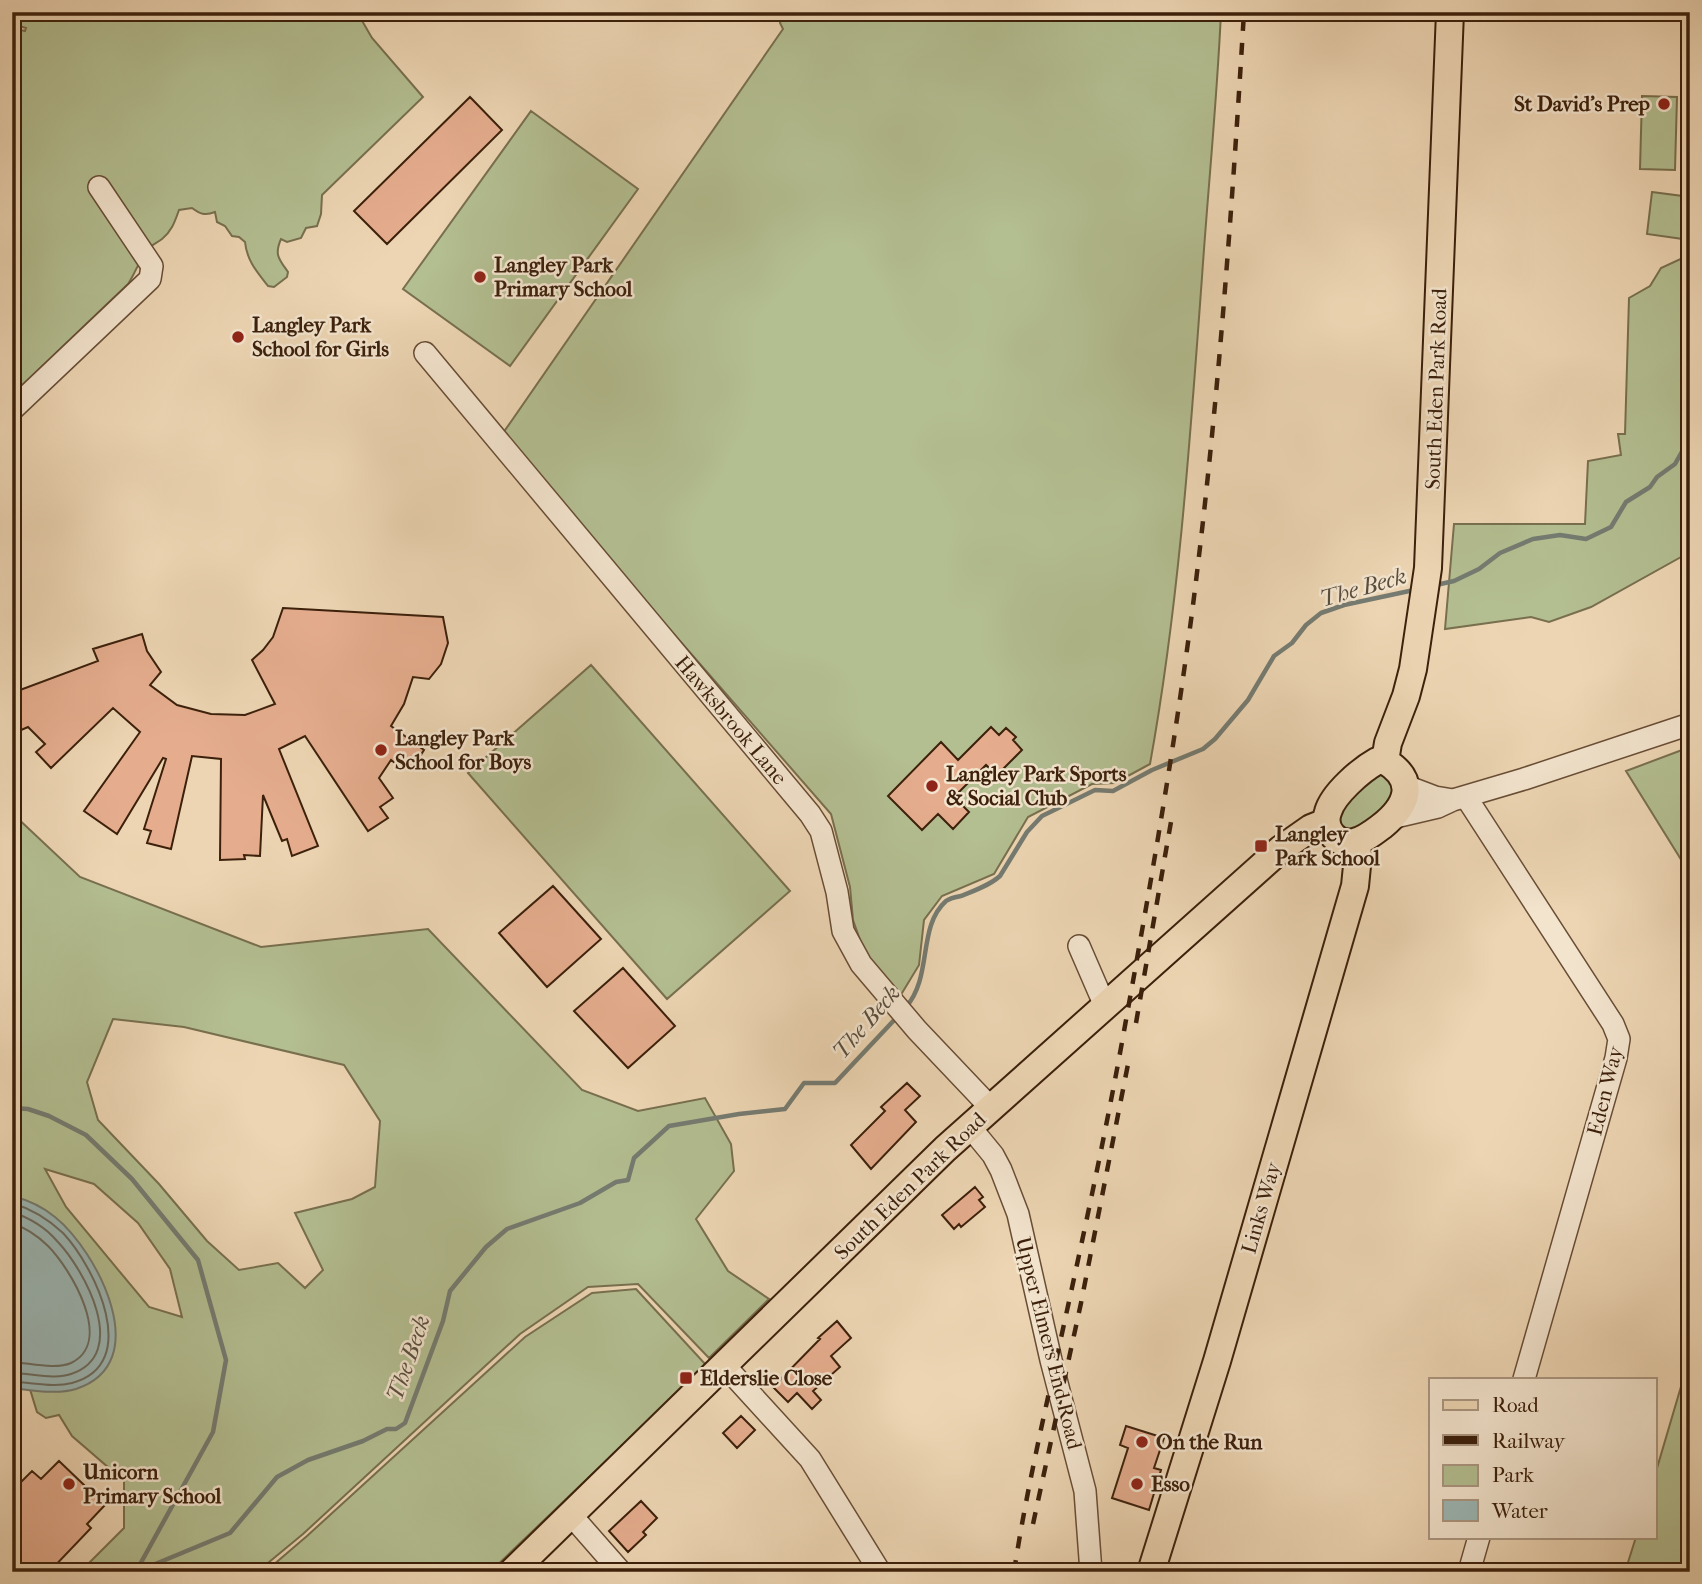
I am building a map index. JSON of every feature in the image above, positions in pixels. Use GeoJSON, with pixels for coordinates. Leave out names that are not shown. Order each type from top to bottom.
{"type":"FeatureCollection","features":[{"type":"Feature","properties":{"kind":"main road","name":"South Eden Park Road"},"geometry":{"type":"LineString","coordinates":[[1385,761],[1388,743],[1413,669],[1428,568],[1450,12]]}},
{"type":"Feature","properties":{"kind":"main road"},"geometry":{"type":"LineString","coordinates":[[1377,761],[1385,761],[1399,772],[1406,786],[1402,807],[1357,842],[1340,841],[1330,832],[1326,822],[1329,808],[1357,775],[1377,761]]}},
{"type":"Feature","properties":{"kind":"main road","name":"South Eden Park Road"},"geometry":{"type":"LineString","coordinates":[[512,1572],[970,1127],[1281,849],[1311,828],[1326,822]]}},
{"type":"Feature","properties":{"kind":"main road","name":"Links Way"},"geometry":{"type":"LineString","coordinates":[[1151,1572],[1214,1373],[1355,887],[1357,842]]}},
{"type":"Feature","properties":{"kind":"street"},"geometry":{"type":"LineString","coordinates":[[12,410],[150,279],[153,272],[99,187]]}},
{"type":"Feature","properties":{"kind":"street","name":"Hawksbrook Lane"},"geometry":{"type":"LineString","coordinates":[[425,354],[810,814],[821,831],[837,892],[843,931],[861,964],[917,1030],[991,1108]]}},
{"type":"Feature","properties":{"kind":"street"},"geometry":{"type":"LineString","coordinates":[[1391,818],[1438,807],[1690,724]]}},
{"type":"Feature","properties":{"kind":"street"},"geometry":{"type":"LineString","coordinates":[[1406,786],[1436,797],[1459,798]]}},
{"type":"Feature","properties":{"kind":"street","name":"Eden Way"},"geometry":{"type":"LineString","coordinates":[[1459,798],[1613,1024],[1619,1039],[1616,1058],[1524,1378]]}},
{"type":"Feature","properties":{"kind":"street"},"geometry":{"type":"LineString","coordinates":[[1079,946],[1105,1006]]}},
{"type":"Feature","properties":{"kind":"street","name":"Upper Elmers End Road"},"geometry":{"type":"LineString","coordinates":[[970,1127],[993,1155],[1018,1214],[1051,1360],[1079,1463],[1088,1511],[1091,1572]]}},
{"type":"Feature","properties":{"kind":"street"},"geometry":{"type":"LineString","coordinates":[[725,1366],[810,1459],[880,1572]]}},
{"type":"Feature","properties":{"kind":"street"},"geometry":{"type":"LineString","coordinates":[[571,1515],[621,1572]]}},
{"type":"Feature","properties":{"kind":"street"},"geometry":{"type":"LineString","coordinates":[[1469,1572],[1479,1538]]}},
{"type":"Feature","properties":{"kind":"green space"},"geometry":{"type":"Polygon","coordinates":[[[12,12],[357,12],[372,38],[423,97],[322,195],[317,226],[306,228],[301,238],[287,242],[281,239],[278,257],[288,272],[287,277],[274,287],[268,286],[253,266],[245,242],[232,236],[225,226],[217,222],[215,212],[203,214],[192,208],[179,210],[171,229],[148,249],[128,284],[12,395],[12,28],[25,31],[26,28],[12,24],[12,12]]]}},
{"type":"Feature","properties":{"kind":"green space"},"geometry":{"type":"Polygon","coordinates":[[[783,12],[1221,12],[1182,522],[1169,643],[1150,764],[1115,783],[1092,784],[1028,817],[994,874],[942,896],[924,920],[919,965],[899,998],[865,954],[853,920],[850,887],[831,814],[501,436],[783,29],[780,23],[783,12]]]}},
{"type":"Feature","properties":{"kind":"green space"},"geometry":{"type":"Polygon","coordinates":[[[1642,96],[1677,97],[1675,170],[1640,169],[1642,96]]]}},
{"type":"Feature","properties":{"kind":"green space"},"geometry":{"type":"Polygon","coordinates":[[[531,111],[638,189],[510,366],[403,289],[531,111]]]}},
{"type":"Feature","properties":{"kind":"green space"},"geometry":{"type":"Polygon","coordinates":[[[1652,192],[1690,197],[1690,240],[1647,234],[1652,192]]]}},
{"type":"Feature","properties":{"kind":"green space"},"geometry":{"type":"Polygon","coordinates":[[[1690,256],[1690,552],[1591,607],[1549,622],[1531,617],[1445,629],[1454,524],[1585,524],[1588,461],[1621,455],[1618,434],[1625,434],[1629,298],[1650,286],[1661,268],[1690,256]]]}},
{"type":"Feature","properties":{"kind":"green space"},"geometry":{"type":"Polygon","coordinates":[[[591,665],[790,891],[667,999],[468,773],[591,665]]]}},
{"type":"Feature","properties":{"kind":"green space"},"geometry":{"type":"Polygon","coordinates":[[[1690,747],[1690,874],[1626,771],[1690,747]]]}},
{"type":"Feature","properties":{"kind":"green space"},"geometry":{"type":"Polygon","coordinates":[[[1384,770],[1396,786],[1383,807],[1366,825],[1352,833],[1338,828],[1335,807],[1384,770]]]}},
{"type":"Feature","properties":{"kind":"green space"},"geometry":{"type":"Polygon","coordinates":[[[12,813],[80,877],[261,947],[428,929],[582,1090],[638,1111],[705,1098],[731,1144],[734,1171],[696,1219],[728,1271],[769,1299],[709,1358],[638,1284],[588,1287],[520,1334],[303,1534],[257,1572],[80,1572],[124,1528],[124,1481],[72,1436],[59,1415],[46,1418],[37,1412],[29,1386],[12,1199],[12,813]],[[113,1019],[87,1082],[98,1120],[159,1184],[207,1241],[239,1270],[278,1263],[305,1288],[323,1270],[295,1213],[352,1199],[375,1187],[380,1121],[344,1065],[184,1027],[113,1019]],[[45,1169],[66,1207],[149,1307],[182,1317],[170,1269],[138,1223],[94,1184],[45,1169]]]}},
{"type":"Feature","properties":{"kind":"green space"},"geometry":{"type":"Polygon","coordinates":[[[636,1289],[706,1365],[490,1572],[265,1572],[525,1337],[592,1293],[636,1289]]]}},
{"type":"Feature","properties":{"kind":"green space"},"geometry":{"type":"Polygon","coordinates":[[[1690,1356],[1690,1572],[1625,1572],[1636,1538],[1656,1538],[1656,1472],[1690,1356]]]}},
{"type":"Feature","properties":{"kind":"water"},"geometry":{"type":"Polygon","coordinates":[[[12,1196],[45,1210],[71,1233],[101,1280],[111,1306],[116,1332],[112,1356],[100,1376],[76,1389],[52,1392],[12,1388],[12,1196]]]}},
{"type":"Feature","properties":{"kind":"building"},"geometry":{"type":"Polygon","coordinates":[[[470,97],[502,130],[387,244],[354,211],[470,97]]]}},
{"type":"Feature","properties":{"kind":"building"},"geometry":{"type":"Polygon","coordinates":[[[283,608],[443,617],[448,643],[441,664],[429,679],[413,677],[404,704],[391,726],[424,750],[412,769],[401,762],[399,766],[391,760],[379,778],[393,798],[380,807],[388,818],[368,831],[305,736],[279,749],[318,846],[292,856],[287,839],[282,841],[263,795],[260,856],[244,855],[245,859],[220,860],[221,759],[192,756],[171,849],[147,843],[151,831],[144,829],[166,759],[163,758],[117,834],[84,811],[140,732],[113,708],[51,768],[36,752],[45,744],[28,727],[12,734],[12,693],[98,661],[93,649],[142,634],[147,651],[161,672],[150,685],[177,705],[211,714],[245,715],[275,704],[252,660],[273,637],[283,608]]]}},
{"type":"Feature","properties":{"kind":"building","name":"Langley Park Sports & Social Club"},"geometry":{"type":"Polygon","coordinates":[[[991,727],[999,735],[1006,728],[1016,737],[1013,740],[1022,750],[997,775],[986,765],[954,797],[969,812],[953,829],[938,814],[922,830],[888,796],[941,742],[958,760],[991,727]]]}},
{"type":"Feature","properties":{"kind":"building"},"geometry":{"type":"Polygon","coordinates":[[[553,886],[601,939],[547,987],[499,933],[553,886]]]}},
{"type":"Feature","properties":{"kind":"building"},"geometry":{"type":"Polygon","coordinates":[[[623,968],[675,1026],[628,1068],[574,1011],[623,968]]]}},
{"type":"Feature","properties":{"kind":"building"},"geometry":{"type":"Polygon","coordinates":[[[907,1083],[920,1096],[905,1110],[916,1122],[871,1169],[851,1145],[885,1111],[881,1107],[907,1083]]]}},
{"type":"Feature","properties":{"kind":"building"},"geometry":{"type":"Polygon","coordinates":[[[975,1187],[983,1197],[979,1200],[985,1207],[961,1227],[959,1224],[954,1229],[942,1215],[975,1187]]]}},
{"type":"Feature","properties":{"kind":"building"},"geometry":{"type":"Polygon","coordinates":[[[837,1321],[851,1338],[831,1356],[840,1367],[813,1391],[821,1400],[812,1409],[797,1393],[788,1402],[773,1387],[837,1321]]]}},
{"type":"Feature","properties":{"kind":"building"},"geometry":{"type":"Polygon","coordinates":[[[741,1416],[755,1430],[737,1448],[723,1433],[741,1416]]]}},
{"type":"Feature","properties":{"kind":"building","name":"Esso"},"geometry":{"type":"Polygon","coordinates":[[[1126,1426],[1164,1438],[1154,1468],[1161,1470],[1149,1510],[1112,1498],[1128,1448],[1120,1445],[1126,1426]]]}},
{"type":"Feature","properties":{"kind":"building","name":"Unicorn Primary School"},"geometry":{"type":"Polygon","coordinates":[[[59,1461],[105,1505],[87,1524],[91,1528],[49,1572],[12,1572],[12,1491],[32,1471],[41,1479],[59,1461]]]}},
{"type":"Feature","properties":{"kind":"building"},"geometry":{"type":"Polygon","coordinates":[[[641,1501],[657,1518],[643,1532],[646,1535],[628,1552],[609,1531],[641,1501]]]}},
{"type":"Feature","properties":{"kind":"waterway","name":"The Beck"},"geometry":{"type":"LineString","coordinates":[[1436,585],[1454,581],[1479,569],[1500,553],[1533,539],[1560,535],[1586,539],[1611,527],[1626,502],[1650,487],[1657,477],[1675,464],[1690,443]]}},
{"type":"Feature","properties":{"kind":"waterway","name":"The Beck"},"geometry":{"type":"LineString","coordinates":[[906,1007],[920,981],[931,924],[937,912],[948,900],[982,888],[1000,876],[1027,832],[1042,816],[1095,790],[1113,791],[1152,770],[1203,749],[1248,700],[1274,656],[1292,643],[1306,625],[1321,613],[1344,605],[1414,590]]}},
{"type":"Feature","properties":{"kind":"waterway","name":"The Beck"},"geometry":{"type":"LineString","coordinates":[[135,1572],[137,1568],[148,1567],[230,1533],[277,1477],[308,1460],[363,1441],[387,1429],[396,1429],[405,1423],[443,1321],[450,1291],[486,1247],[507,1229],[580,1203],[616,1182],[628,1180],[634,1158],[669,1126],[785,1109],[804,1083],[835,1083],[898,1016]]}},
{"type":"Feature","properties":{"kind":"waterway"},"geometry":{"type":"LineString","coordinates":[[12,1108],[28,1109],[49,1116],[86,1135],[132,1179],[198,1260],[226,1360],[213,1432],[138,1568]]}},
{"type":"Feature","properties":{"kind":"railway"},"geometry":{"type":"LineString","coordinates":[[1014,1572],[1119,1060],[1178,709],[1202,531],[1217,383],[1244,12]]}},
{"type":"Feature","properties":{"kind":"railway"},"geometry":{"type":"LineString","coordinates":[[1136,1023],[1172,816]]}},
{"type":"Feature","properties":{"kind":"railway"},"geometry":{"type":"LineString","coordinates":[[1033,1524],[1081,1303],[1130,1054]]}},
{"type":"Feature","properties":{"kind":"place","name":"St David's Prep"},"geometry":{"type":"Point","coordinates":[1664,104]}},
{"type":"Feature","properties":{"kind":"place","name":"Langley Park Primary School"},"geometry":{"type":"Point","coordinates":[480,277]}},
{"type":"Feature","properties":{"kind":"place","name":"Langley Park School for Girls"},"geometry":{"type":"Point","coordinates":[238,337]}},
{"type":"Feature","properties":{"kind":"place","name":"Langley Park School for Boys"},"geometry":{"type":"Point","coordinates":[381,750]}},
{"type":"Feature","properties":{"kind":"place","name":"Langley Park Sports & Social Club"},"geometry":{"type":"Point","coordinates":[932,786]}},
{"type":"Feature","properties":{"kind":"place","name":"Langley Park School"},"geometry":{"type":"Point","coordinates":[1261,846]}},
{"type":"Feature","properties":{"kind":"place","name":"Elderslie Close"},"geometry":{"type":"Point","coordinates":[686,1378]}},
{"type":"Feature","properties":{"kind":"place","name":"On the Run"},"geometry":{"type":"Point","coordinates":[1142,1442]}},
{"type":"Feature","properties":{"kind":"place","name":"Unicorn Primary School"},"geometry":{"type":"Point","coordinates":[69,1484]}},
{"type":"Feature","properties":{"kind":"place","name":"Esso"},"geometry":{"type":"Point","coordinates":[1137,1484]}}]}
